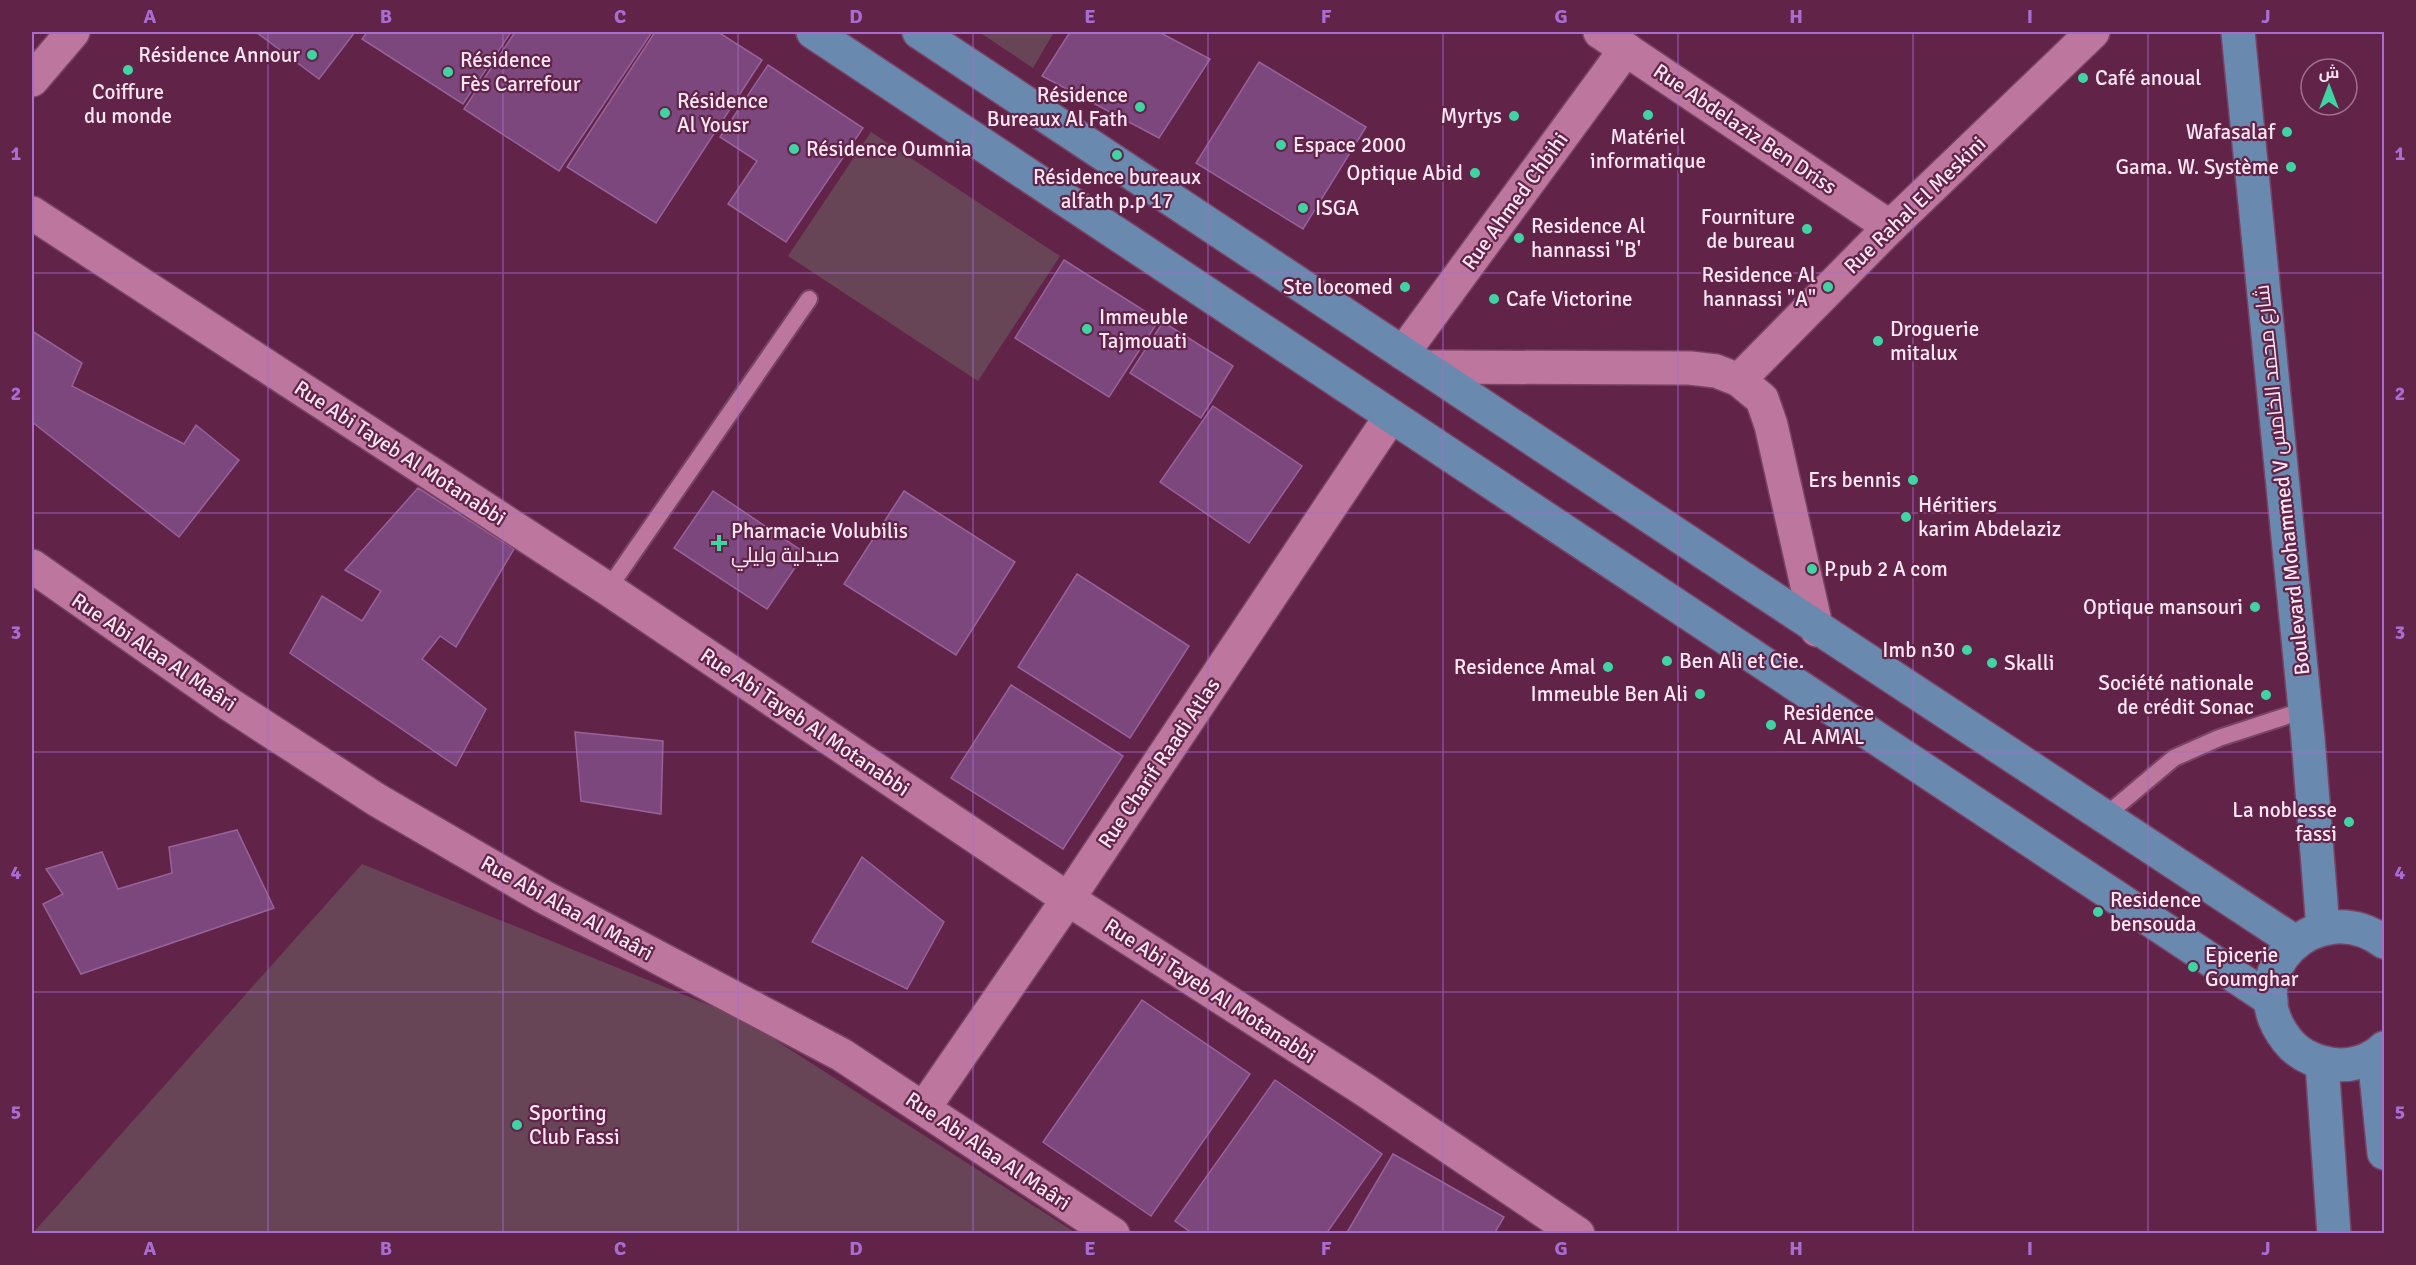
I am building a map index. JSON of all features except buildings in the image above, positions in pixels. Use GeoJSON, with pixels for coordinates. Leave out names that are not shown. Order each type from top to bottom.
{"type":"FeatureCollection","features":[{"type":"Feature","properties":{"kind":"main road"},"geometry":{"type":"LineString","coordinates":[[813,32],[2271,1000]]}},
{"type":"Feature","properties":{"kind":"main road"},"geometry":{"type":"LineString","coordinates":[[919,32],[1415,360],[1817,630],[2295,942]]}},
{"type":"Feature","properties":{"kind":"main road","name":"Boulevard Mohammed V شارع محمد الخامس"},"geometry":{"type":"LineString","coordinates":[[2238,32],[2305,710],[2323,928]]}},
{"type":"Feature","properties":{"kind":"main road"},"geometry":{"type":"LineString","coordinates":[[2385,942],[2374,934],[2357,928],[2340,926],[2308,933],[2284,954],[2271,983],[2274,1017],[2281,1032],[2292,1046],[2306,1056],[2322,1063],[2340,1065],[2357,1063],[2380,1054],[2385,1153]]}},
{"type":"Feature","properties":{"kind":"main road"},"geometry":{"type":"LineString","coordinates":[[2322,1063],[2334,1233]]}},
{"type":"Feature","properties":{"kind":"street"},"geometry":{"type":"LineString","coordinates":[[32,80],[73,32]]}},
{"type":"Feature","properties":{"kind":"street","name":"Rue Rahal El Meskini"},"geometry":{"type":"LineString","coordinates":[[1739,380],[1890,227],[2092,32]]}},
{"type":"Feature","properties":{"kind":"street","name":"Rue Ahmed Chbihi"},"geometry":{"type":"LineString","coordinates":[[1415,360],[1613,40]]}},
{"type":"Feature","properties":{"kind":"street","name":"Rue Abdelaziz Ben Driss"},"geometry":{"type":"LineString","coordinates":[[1613,40],[1890,227]]}},
{"type":"Feature","properties":{"kind":"street","name":"Rue Abi Tayeb Al Motanabbi"},"geometry":{"type":"LineString","coordinates":[[32,213],[608,589],[1068,899],[1365,1090],[1578,1233]]}},
{"type":"Feature","properties":{"kind":"street"},"geometry":{"type":"LineString","coordinates":[[1415,360],[1690,368],[1716,371],[1739,380],[1762,399],[1771,424],[1817,630]]}},
{"type":"Feature","properties":{"kind":"street","name":"Rue Charif Raadi Atlas"},"geometry":{"type":"LineString","coordinates":[[924,1108],[1068,899],[1390,416]]}},
{"type":"Feature","properties":{"kind":"street","name":"Rue Abi Alaa Al Maâri"},"geometry":{"type":"LineString","coordinates":[[32,566],[229,704],[377,800],[544,897],[842,1055],[1113,1233]]}},
{"type":"Feature","properties":{"kind":"lane"},"geometry":{"type":"LineString","coordinates":[[608,589],[809,299]]}},
{"type":"Feature","properties":{"kind":"lane"},"geometry":{"type":"LineString","coordinates":[[2104,817],[2174,758],[2219,738],[2305,710]]}},
{"type":"Feature","properties":{"kind":"shaded area"},"geometry":{"type":"Polygon","coordinates":[[[979,32],[1054,32],[1033,68],[979,32]]]}},
{"type":"Feature","properties":{"kind":"shaded area"},"geometry":{"type":"Polygon","coordinates":[[[871,132],[1060,256],[978,381],[788,256],[871,132]]]}},
{"type":"Feature","properties":{"kind":"shaded area","name":"Sporting Club Fassi"},"geometry":{"type":"Polygon","coordinates":[[[362,864],[741,1018],[1076,1233],[32,1234],[362,864]]]}},
{"type":"Feature","properties":{"kind":"place","name":"Résidence Annour"},"geometry":{"type":"Point","coordinates":[312,55]}},
{"type":"Feature","properties":{"kind":"place","name":"Coiffure du monde"},"geometry":{"type":"Point","coordinates":[128,70]}},
{"type":"Feature","properties":{"kind":"place","name":"Résidence Fès Carrefour"},"geometry":{"type":"Point","coordinates":[448,72]}},
{"type":"Feature","properties":{"kind":"place","name":"Café anoual"},"geometry":{"type":"Point","coordinates":[2083,78]}},
{"type":"Feature","properties":{"kind":"place","name":"Résidence Bureaux Al Fath"},"geometry":{"type":"Point","coordinates":[1140,107]}},
{"type":"Feature","properties":{"kind":"place","name":"Résidence Al Yousr"},"geometry":{"type":"Point","coordinates":[665,113]}},
{"type":"Feature","properties":{"kind":"place","name":"Matériel informatique"},"geometry":{"type":"Point","coordinates":[1648,115]}},
{"type":"Feature","properties":{"kind":"place","name":"Myrtys"},"geometry":{"type":"Point","coordinates":[1514,116]}},
{"type":"Feature","properties":{"kind":"place","name":"Wafasalaf"},"geometry":{"type":"Point","coordinates":[2287,132]}},
{"type":"Feature","properties":{"kind":"place","name":"Espace 2000"},"geometry":{"type":"Point","coordinates":[1281,145]}},
{"type":"Feature","properties":{"kind":"place","name":"Résidence Oumnia"},"geometry":{"type":"Point","coordinates":[794,149]}},
{"type":"Feature","properties":{"kind":"place","name":"Résidence bureaux alfath p.p 17"},"geometry":{"type":"Point","coordinates":[1117,155]}},
{"type":"Feature","properties":{"kind":"place","name":"Gama. W. Système"},"geometry":{"type":"Point","coordinates":[2291,167]}},
{"type":"Feature","properties":{"kind":"place","name":"Optique Abid"},"geometry":{"type":"Point","coordinates":[1475,173]}},
{"type":"Feature","properties":{"kind":"place","name":"ISGA"},"geometry":{"type":"Point","coordinates":[1303,208]}},
{"type":"Feature","properties":{"kind":"place","name":"Fourniture de bureau"},"geometry":{"type":"Point","coordinates":[1807,229]}},
{"type":"Feature","properties":{"kind":"place","name":"Residence Al hannassi ''B'"},"geometry":{"type":"Point","coordinates":[1519,238]}},
{"type":"Feature","properties":{"kind":"place","name":"Ste locomed"},"geometry":{"type":"Point","coordinates":[1405,287]}},
{"type":"Feature","properties":{"kind":"place","name":"Residence Al hannassi \"A\""},"geometry":{"type":"Point","coordinates":[1828,287]}},
{"type":"Feature","properties":{"kind":"place","name":"Cafe Victorine"},"geometry":{"type":"Point","coordinates":[1494,299]}},
{"type":"Feature","properties":{"kind":"place","name":"Immeuble Tajmouati"},"geometry":{"type":"Point","coordinates":[1087,329]}},
{"type":"Feature","properties":{"kind":"place","name":"Droguerie mitalux"},"geometry":{"type":"Point","coordinates":[1878,341]}},
{"type":"Feature","properties":{"kind":"place","name":"Ers bennis"},"geometry":{"type":"Point","coordinates":[1913,480]}},
{"type":"Feature","properties":{"kind":"place","name":"Héritiers karim Abdelaziz"},"geometry":{"type":"Point","coordinates":[1906,517]}},
{"type":"Feature","properties":{"kind":"place","name":"Pharmacie Volubilis صيدلية وليلي"},"geometry":{"type":"Point","coordinates":[719,543]}},
{"type":"Feature","properties":{"kind":"place","name":"P.pub 2 A com"},"geometry":{"type":"Point","coordinates":[1812,569]}},
{"type":"Feature","properties":{"kind":"place","name":"Optique mansouri"},"geometry":{"type":"Point","coordinates":[2255,607]}},
{"type":"Feature","properties":{"kind":"place","name":"Imb n30"},"geometry":{"type":"Point","coordinates":[1967,650]}},
{"type":"Feature","properties":{"kind":"place","name":"Ben Ali et Cie."},"geometry":{"type":"Point","coordinates":[1667,661]}},
{"type":"Feature","properties":{"kind":"place","name":"Skalli"},"geometry":{"type":"Point","coordinates":[1992,663]}},
{"type":"Feature","properties":{"kind":"place","name":"Residence Amal"},"geometry":{"type":"Point","coordinates":[1608,667]}},
{"type":"Feature","properties":{"kind":"place","name":"Immeuble Ben Ali"},"geometry":{"type":"Point","coordinates":[1700,694]}},
{"type":"Feature","properties":{"kind":"place","name":"Société nationale de crédit Sonac"},"geometry":{"type":"Point","coordinates":[2266,695]}},
{"type":"Feature","properties":{"kind":"place","name":"Residence AL AMAL"},"geometry":{"type":"Point","coordinates":[1771,725]}},
{"type":"Feature","properties":{"kind":"place","name":"La noblesse fassi"},"geometry":{"type":"Point","coordinates":[2349,822]}},
{"type":"Feature","properties":{"kind":"place","name":"Residence bensouda"},"geometry":{"type":"Point","coordinates":[2098,912]}},
{"type":"Feature","properties":{"kind":"place","name":"Epicerie Goumghar"},"geometry":{"type":"Point","coordinates":[2193,967]}},
{"type":"Feature","properties":{"kind":"place","name":"Sporting Club Fassi"},"geometry":{"type":"Point","coordinates":[517,1125]}}]}
